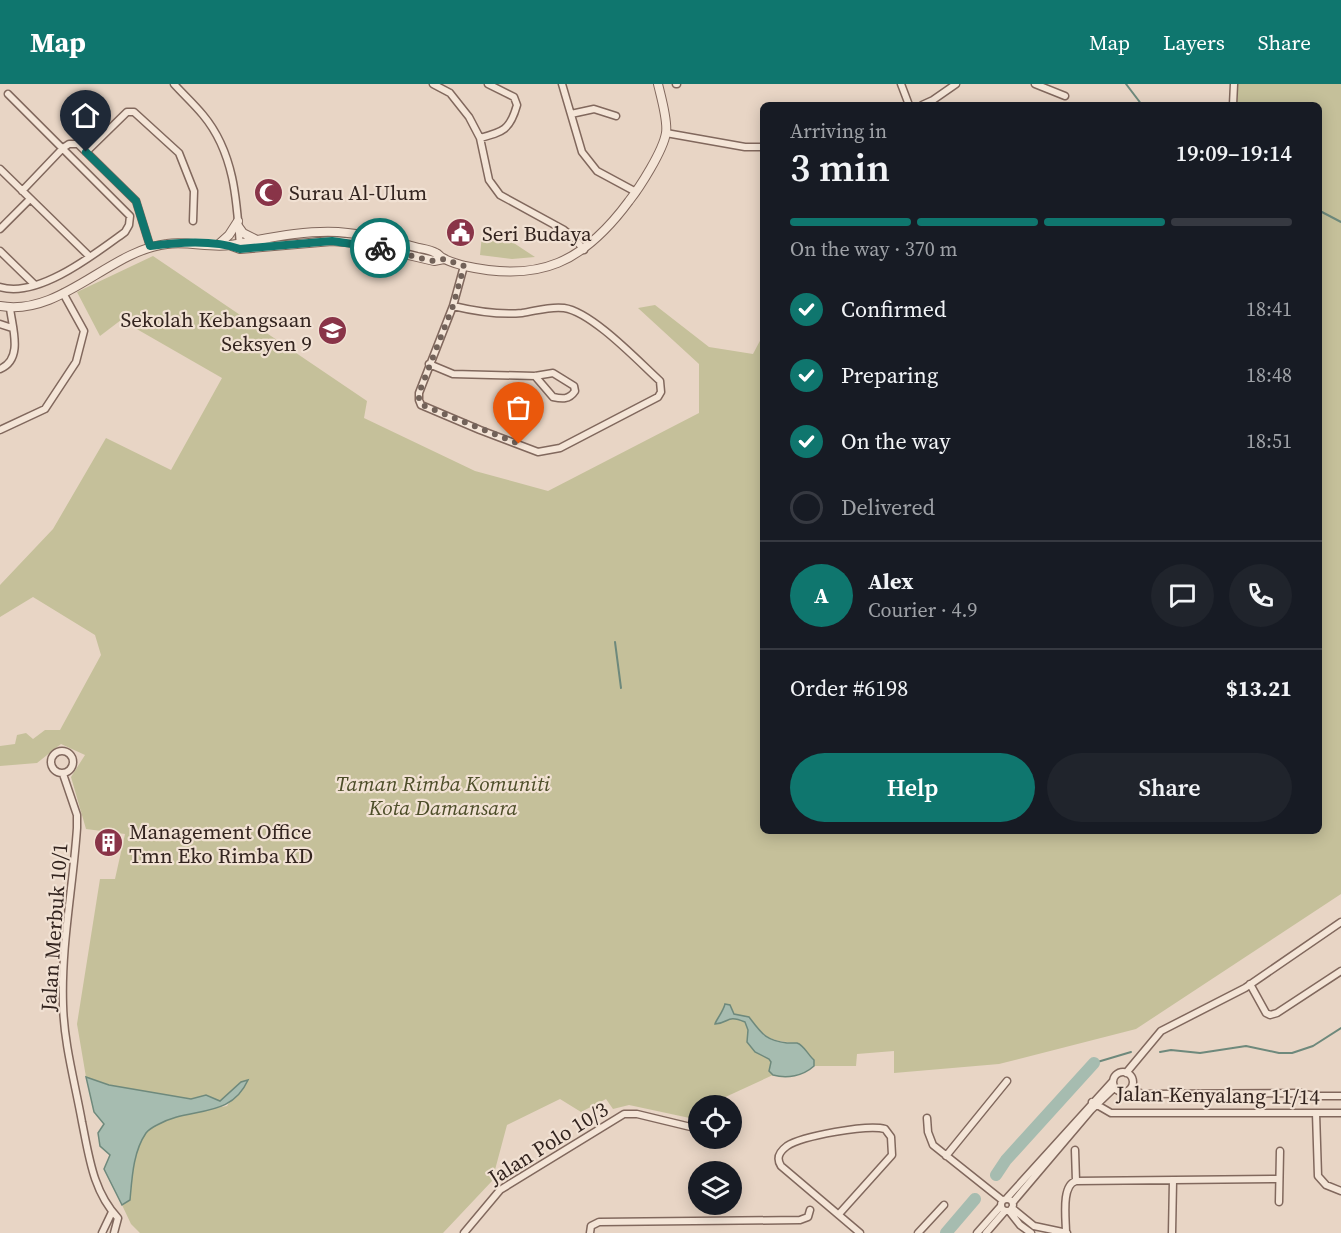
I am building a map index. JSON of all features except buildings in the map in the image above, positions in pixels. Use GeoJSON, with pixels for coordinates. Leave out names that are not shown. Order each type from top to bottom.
{"type":"FeatureCollection","features":[{"type":"Feature","properties":{"kind":"street"},"geometry":{"type":"LineString","coordinates":[[174,84],[204,116],[221,144],[233,178],[240,245]]}},
{"type":"Feature","properties":{"kind":"street"},"geometry":{"type":"LineString","coordinates":[[433,84],[450,93],[469,117],[480,138],[489,180],[500,195],[564,230],[584,250]]}},
{"type":"Feature","properties":{"kind":"street"},"geometry":{"type":"LineString","coordinates":[[480,138],[508,128],[517,105],[514,97],[488,84]]}},
{"type":"Feature","properties":{"kind":"street"},"geometry":{"type":"LineString","coordinates":[[562,84],[582,152],[597,171],[636,192]]}},
{"type":"Feature","properties":{"kind":"street"},"geometry":{"type":"LineString","coordinates":[[240,245],[257,240],[336,232],[401,243],[436,252],[444,259],[464,266],[498,271],[530,271],[563,262],[584,250],[613,224],[636,192],[669,134],[658,84]]}},
{"type":"Feature","properties":{"kind":"street"},"geometry":{"type":"LineString","coordinates":[[901,84],[908,102]]}},
{"type":"Feature","properties":{"kind":"street"},"geometry":{"type":"LineString","coordinates":[[929,102],[956,84]]}},
{"type":"Feature","properties":{"kind":"street"},"geometry":{"type":"LineString","coordinates":[[1035,84],[1065,96]]}},
{"type":"Feature","properties":{"kind":"street"},"geometry":{"type":"LineString","coordinates":[[1233,102],[1234,84]]}},
{"type":"Feature","properties":{"kind":"street"},"geometry":{"type":"LineString","coordinates":[[0,286],[8,289],[35,285],[57,276],[125,232],[130,216],[8,94]]}},
{"type":"Feature","properties":{"kind":"street"},"geometry":{"type":"LineString","coordinates":[[571,114],[594,109],[616,116]]}},
{"type":"Feature","properties":{"kind":"street"},"geometry":{"type":"LineString","coordinates":[[86,152],[127,112],[134,112],[179,153],[194,191],[193,221]]}},
{"type":"Feature","properties":{"kind":"street"},"geometry":{"type":"LineString","coordinates":[[669,134],[745,147],[760,147]]}},
{"type":"Feature","properties":{"kind":"street"},"geometry":{"type":"LineString","coordinates":[[22,191],[63,148],[69,144],[78,144],[136,201],[150,246]]}},
{"type":"Feature","properties":{"kind":"street"},"geometry":{"type":"LineString","coordinates":[[0,169],[89,256]]}},
{"type":"Feature","properties":{"kind":"street"},"geometry":{"type":"LineString","coordinates":[[0,229],[30,199]]}},
{"type":"Feature","properties":{"kind":"street"},"geometry":{"type":"LineString","coordinates":[[238,224],[248,236],[257,240]]}},
{"type":"Feature","properties":{"kind":"street"},"geometry":{"type":"LineString","coordinates":[[219,244],[238,224]]}},
{"type":"Feature","properties":{"kind":"street"},"geometry":{"type":"LineString","coordinates":[[0,306],[10,308],[37,305],[150,246],[170,243],[240,245],[332,241],[357,243],[434,261],[444,259]]}},
{"type":"Feature","properties":{"kind":"street"},"geometry":{"type":"LineString","coordinates":[[399,252],[401,243]]}},
{"type":"Feature","properties":{"kind":"street"},"geometry":{"type":"LineString","coordinates":[[0,250],[35,285]]}},
{"type":"Feature","properties":{"kind":"street"},"geometry":{"type":"LineString","coordinates":[[453,306],[520,313],[568,308],[605,331],[660,381],[661,392],[658,397],[560,448],[538,452],[422,405],[419,393],[453,306],[464,266]]}},
{"type":"Feature","properties":{"kind":"street"},"geometry":{"type":"LineString","coordinates":[[0,429],[45,409],[76,362],[84,331],[63,293]]}},
{"type":"Feature","properties":{"kind":"street"},"geometry":{"type":"LineString","coordinates":[[0,369],[5,366],[16,345],[10,308]]}},
{"type":"Feature","properties":{"kind":"street"},"geometry":{"type":"LineString","coordinates":[[0,324],[12,328]]}},
{"type":"Feature","properties":{"kind":"street"},"geometry":{"type":"LineString","coordinates":[[429,364],[453,374],[535,376],[553,373],[574,386],[575,391],[572,396],[566,398],[553,397],[535,376]]}},
{"type":"Feature","properties":{"kind":"street","name":"Jalan Merbuk 10/1"},"geometry":{"type":"LineString","coordinates":[[63,774],[77,815],[67,918],[63,990],[64,1027],[92,1173],[112,1212],[118,1218],[114,1233]]}},
{"type":"Feature","properties":{"kind":"street","name":"Jalan Kenyalang 11/14"},"geometry":{"type":"LineString","coordinates":[[1126,1073],[1161,1031],[1250,984],[1341,922]]}},
{"type":"Feature","properties":{"kind":"street"},"geometry":{"type":"LineString","coordinates":[[1250,984],[1266,1013],[1270,1016],[1341,971]]}},
{"type":"Feature","properties":{"kind":"street"},"geometry":{"type":"LineString","coordinates":[[1130,1090],[1133,1080],[1126,1073],[1116,1075],[1113,1085],[1122,1093],[1130,1090],[1143,1094],[1300,1092],[1314,1096],[1341,1096]]}},
{"type":"Feature","properties":{"kind":"street"},"geometry":{"type":"LineString","coordinates":[[946,1156],[1007,1081]]}},
{"type":"Feature","properties":{"kind":"street","name":"Jalan Kenyalang 11/14"},"geometry":{"type":"LineString","coordinates":[[986,1233],[1007,1205],[1113,1085]]}},
{"type":"Feature","properties":{"kind":"street","name":"Jalan Kenyalang 11/14"},"geometry":{"type":"LineString","coordinates":[[1094,1104],[1111,1113],[1341,1113]]}},
{"type":"Feature","properties":{"kind":"street"},"geometry":{"type":"LineString","coordinates":[[1316,1113],[1318,1176],[1326,1185],[1341,1191]]}},
{"type":"Feature","properties":{"kind":"street","name":"Jalan Polo 10/3"},"geometry":{"type":"LineString","coordinates":[[464,1233],[500,1190],[624,1114],[637,1114],[688,1126]]}},
{"type":"Feature","properties":{"kind":"street"},"geometry":{"type":"LineString","coordinates":[[927,1118],[930,1141],[1007,1205],[1042,1230],[1066,1233],[1066,1189],[1071,1182],[1279,1179]]}},
{"type":"Feature","properties":{"kind":"street"},"geometry":{"type":"LineString","coordinates":[[839,1214],[891,1155],[891,1137],[885,1129],[847,1129],[788,1145],[779,1154],[777,1160],[781,1166],[860,1233]]}},
{"type":"Feature","properties":{"kind":"street"},"geometry":{"type":"LineString","coordinates":[[1075,1150],[1076,1181]]}},
{"type":"Feature","properties":{"kind":"street"},"geometry":{"type":"LineString","coordinates":[[1280,1151],[1280,1202]]}},
{"type":"Feature","properties":{"kind":"street"},"geometry":{"type":"LineString","coordinates":[[1172,1233],[1173,1181]]}},
{"type":"Feature","properties":{"kind":"street"},"geometry":{"type":"LineString","coordinates":[[918,1233],[944,1205]]}},
{"type":"Feature","properties":{"kind":"street"},"geometry":{"type":"LineString","coordinates":[[1007,1205],[1020,1224],[1031,1233]]}},
{"type":"Feature","properties":{"kind":"street","name":"Jalan Kenyalang 11/14"},"geometry":{"type":"LineString","coordinates":[[977,1233],[1007,1205]]}},
{"type":"Feature","properties":{"kind":"street"},"geometry":{"type":"LineString","coordinates":[[590,1233],[591,1226],[599,1222],[800,1220],[807,1217],[810,1210]]}},
{"type":"Feature","properties":{"kind":"street"},"geometry":{"type":"LineString","coordinates":[[102,1233],[112,1212]]}},
{"type":"Feature","properties":{"kind":"green space","name":"Taman Rimba Komuniti Kota Damansara"},"geometry":{"type":"Polygon","coordinates":[[[1238,84],[1341,84],[1341,894],[1136,1029],[999,1064],[894,1073],[894,1051],[857,1054],[856,1066],[814,1066],[814,1060],[797,1043],[768,1037],[749,1017],[734,1014],[730,1005],[720,1024],[732,1019],[745,1022],[748,1030],[771,1062],[769,1071],[773,1075],[730,1095],[688,1095],[688,1118],[629,1105],[613,1109],[606,1099],[581,1112],[560,1099],[507,1125],[492,1181],[443,1233],[140,1233],[131,1224],[122,1205],[130,1200],[138,1147],[147,1132],[153,1126],[184,1114],[227,1106],[241,1082],[220,1101],[206,1095],[191,1099],[109,1085],[86,1077],[77,1024],[100,879],[115,879],[125,834],[86,829],[71,777],[85,755],[61,744],[37,763],[0,766],[0,746],[15,744],[17,735],[26,733],[33,739],[45,730],[60,730],[101,655],[95,635],[33,597],[0,617],[0,585],[53,529],[106,438],[171,470],[222,378],[121,320],[100,336],[77,292],[153,256],[367,401],[364,418],[475,471],[548,491],[699,413],[699,364],[638,308],[655,305],[709,347],[753,354],[760,341],[760,834],[1322,834],[1322,102],[1237,102],[1238,84]]]}},
{"type":"Feature","properties":{"kind":"green space"},"geometry":{"type":"Polygon","coordinates":[[[497,232],[535,257],[512,259],[480,255],[482,235],[497,232]]]}},
{"type":"Feature","properties":{"kind":"shaded area"},"geometry":{"type":"Polygon","coordinates":[[[725,1004],[730,1005],[734,1014],[749,1017],[769,1038],[799,1044],[814,1060],[814,1066],[795,1076],[773,1075],[769,1071],[771,1062],[769,1059],[755,1052],[747,1042],[748,1030],[745,1022],[731,1019],[715,1024],[725,1004]]]}},
{"type":"Feature","properties":{"kind":"shaded area"},"geometry":{"type":"Polygon","coordinates":[[[86,1077],[109,1085],[191,1099],[206,1095],[220,1101],[241,1082],[248,1080],[240,1093],[220,1107],[170,1119],[148,1130],[138,1148],[130,1200],[122,1205],[104,1169],[110,1155],[100,1146],[98,1133],[104,1124],[94,1112],[86,1077]]]}},
{"type":"Feature","properties":{"kind":"waterway"},"geometry":{"type":"LineString","coordinates":[[1126,84],[1140,102]]}},
{"type":"Feature","properties":{"kind":"waterway"},"geometry":{"type":"LineString","coordinates":[[1322,212],[1341,222]]}},
{"type":"Feature","properties":{"kind":"waterway"},"geometry":{"type":"LineString","coordinates":[[615,642],[621,688]]}},
{"type":"Feature","properties":{"kind":"waterway"},"geometry":{"type":"LineString","coordinates":[[1160,1052],[1171,1050],[1200,1053],[1246,1046],[1279,1053],[1292,1053],[1313,1046],[1341,1028]]}},
{"type":"Feature","properties":{"kind":"waterway"},"geometry":{"type":"LineString","coordinates":[[1094,1063],[1131,1052]]}},
{"type":"Feature","properties":{"kind":"waterway"},"geometry":{"type":"LineString","coordinates":[[996,1175],[1006,1160],[1094,1063]]}},
{"type":"Feature","properties":{"kind":"waterway"},"geometry":{"type":"LineString","coordinates":[[946,1233],[975,1199]]}},
{"type":"Feature","properties":{"kind":"way so far"},"geometry":{"type":"LineString","coordinates":[[380,248],[434,261],[444,259],[464,266],[453,306],[429,364],[419,393],[419,400],[422,405],[519,444]]}},
{"type":"Feature","properties":{"kind":"place","name":"Surau Al-Ulum"},"geometry":{"type":"Point","coordinates":[268,192]}},
{"type":"Feature","properties":{"kind":"place","name":"Seri Budaya"},"geometry":{"type":"Point","coordinates":[461,233]}},
{"type":"Feature","properties":{"kind":"place","name":"Sekolah Kebangsaan Seksyen 9"},"geometry":{"type":"Point","coordinates":[333,331]}},
{"type":"Feature","properties":{"kind":"place","name":"Management Office Tmn Eko Rimba KD"},"geometry":{"type":"Point","coordinates":[108,843]}},
{"type":"Feature","properties":{"kind":"route"},"geometry":{"type":"LineString","coordinates":[[86,152],[136,201],[150,246],[195,243],[229,245],[240,249],[332,241],[380,248]]}}]}
